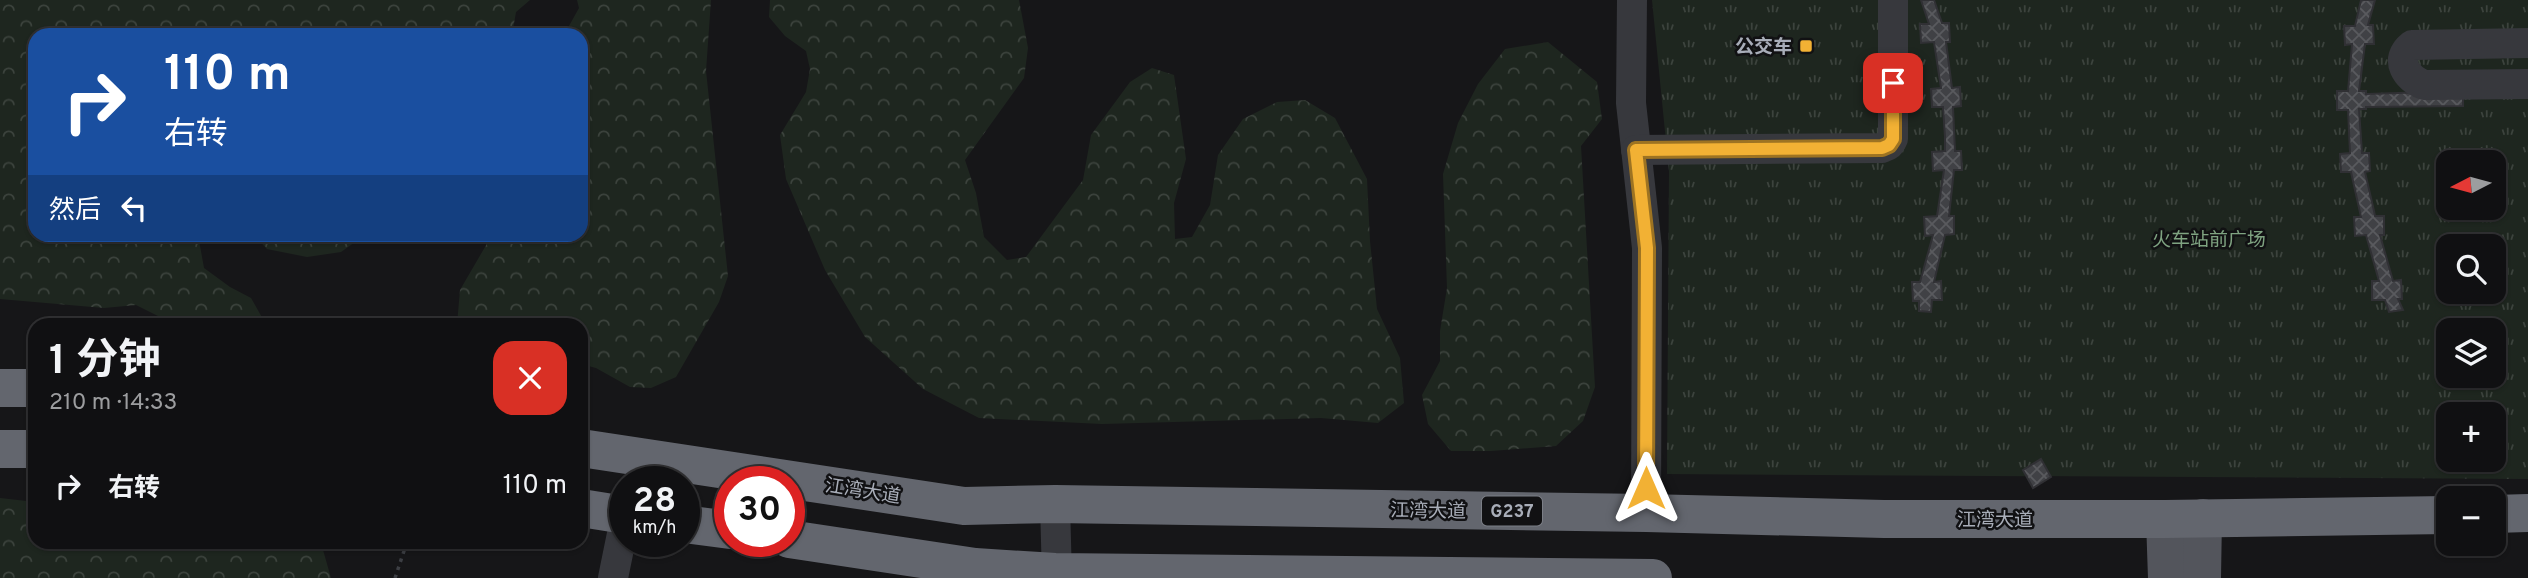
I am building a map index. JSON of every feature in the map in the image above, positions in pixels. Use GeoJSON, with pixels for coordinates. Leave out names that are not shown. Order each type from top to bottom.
{"type":"FeatureCollection","features":[{"type":"Feature","properties":{"kind":"highway"},"geometry":{"type":"LineString","coordinates":[[0,388],[28,388]]}},
{"type":"Feature","properties":{"kind":"highway"},"geometry":{"type":"LineString","coordinates":[[0,449],[28,449]]}},
{"type":"Feature","properties":{"kind":"highway","name":"江湾大道"},"geometry":{"type":"LineString","coordinates":[[588,449],[964,506],[1646,513],[1884,519],[2436,515]]}},
{"type":"Feature","properties":{"kind":"highway"},"geometry":{"type":"LineString","coordinates":[[588,509],[609,514]]}},
{"type":"Feature","properties":{"kind":"highway"},"geometry":{"type":"LineString","coordinates":[[2506,514],[2528,513]]}},
{"type":"Feature","properties":{"kind":"highway"},"geometry":{"type":"LineString","coordinates":[[805,541],[975,567],[1056,575],[1653,578]]}},
{"type":"Feature","properties":{"kind":"main road"},"geometry":{"type":"LineString","coordinates":[[2202,578],[2203,518]]}},
{"type":"Feature","properties":{"kind":"main road"},"geometry":{"type":"LineString","coordinates":[[2165,519],[2167,578]]}},
{"type":"Feature","properties":{"kind":"street"},"geometry":{"type":"LineString","coordinates":[[1632,0],[1631,103],[1647,248],[1646,513]]}},
{"type":"Feature","properties":{"kind":"street"},"geometry":{"type":"LineString","coordinates":[[1636,150],[1882,148],[1889,145],[1893,139],[1893,0]]}},
{"type":"Feature","properties":{"kind":"street"},"geometry":{"type":"LineString","coordinates":[[2528,43],[2412,45],[2403,57],[2410,79],[2424,85],[2528,84]]}},
{"type":"Feature","properties":{"kind":"street"},"geometry":{"type":"LineString","coordinates":[[1055,505],[1056,575]]}},
{"type":"Feature","properties":{"kind":"street"},"geometry":{"type":"LineString","coordinates":[[613,578],[617,557]]}},
{"type":"Feature","properties":{"kind":"path"},"geometry":{"type":"LineString","coordinates":[[395,578],[405,549]]}},
{"type":"Feature","properties":{"kind":"green space"},"geometry":{"type":"Polygon","coordinates":[[[0,0],[530,0],[516,12],[513,28],[28,28],[28,242],[199,242],[204,268],[251,298],[262,318],[162,318],[136,305],[104,308],[0,299],[0,0]]]}},
{"type":"Feature","properties":{"kind":"green space"},"geometry":{"type":"Polygon","coordinates":[[[577,0],[711,0],[706,71],[728,276],[719,302],[676,377],[651,388],[630,387],[588,366],[588,318],[458,318],[460,290],[488,242],[588,242],[588,28],[568,28],[579,8],[577,0]]]}},
{"type":"Feature","properties":{"kind":"green space"},"geometry":{"type":"Polygon","coordinates":[[[770,0],[1019,0],[1028,48],[1024,78],[965,160],[976,193],[984,237],[1007,260],[1026,257],[1083,180],[1091,135],[1130,82],[1152,68],[1174,75],[1186,159],[1174,203],[1175,239],[1192,237],[1210,205],[1218,155],[1243,119],[1277,102],[1305,100],[1335,118],[1367,179],[1377,309],[1400,358],[1404,403],[1378,423],[1321,418],[1102,424],[979,418],[923,389],[865,337],[825,270],[786,179],[780,135],[806,92],[810,69],[806,51],[785,36],[769,17],[770,0]]]}},
{"type":"Feature","properties":{"kind":"green space","name":"火车站前广场"},"geometry":{"type":"Polygon","coordinates":[[[1652,0],[2528,0],[2528,479],[1667,474],[1669,172],[1652,0]]]}},
{"type":"Feature","properties":{"kind":"green space"},"geometry":{"type":"Polygon","coordinates":[[[1548,42],[1597,82],[1602,119],[1581,146],[1595,387],[1583,421],[1556,446],[1451,451],[1428,424],[1422,395],[1440,361],[1440,331],[1447,288],[1443,174],[1458,123],[1478,84],[1505,49],[1548,42]]]}},
{"type":"Feature","properties":{"kind":"green space"},"geometry":{"type":"Polygon","coordinates":[[[260,242],[355,242],[341,252],[307,257],[267,249],[260,242]]]}},
{"type":"Feature","properties":{"kind":"green space"},"geometry":{"type":"Polygon","coordinates":[[[0,498],[28,501],[28,549],[323,549],[331,578],[0,578],[0,498]]]}},
{"type":"Feature","properties":{"kind":"building"},"geometry":{"type":"Polygon","coordinates":[[[1921,0],[1934,0],[1942,23],[1949,23],[1950,42],[1946,42],[1952,88],[1960,87],[1961,106],[1953,107],[1955,151],[1961,151],[1962,170],[1954,170],[1949,216],[1954,216],[1954,234],[1945,235],[1934,282],[1941,281],[1942,300],[1932,300],[1931,312],[1919,311],[1919,301],[1913,301],[1912,282],[1920,282],[1933,235],[1925,236],[1924,217],[1937,216],[1944,170],[1933,171],[1932,152],[1945,151],[1945,137],[1943,107],[1932,107],[1931,89],[1941,88],[1934,42],[1921,43],[1920,24],[1929,24],[1921,0]]]}},
{"type":"Feature","properties":{"kind":"building"},"geometry":{"type":"Polygon","coordinates":[[[2361,0],[2375,0],[2368,25],[2373,25],[2374,44],[2365,44],[2359,91],[2366,91],[2366,94],[2463,91],[2463,106],[2359,109],[2362,153],[2369,153],[2370,171],[2365,172],[2375,216],[2384,216],[2384,235],[2380,235],[2393,281],[2401,280],[2402,299],[2398,299],[2403,310],[2389,312],[2385,300],[2372,300],[2372,281],[2379,281],[2366,235],[2355,236],[2354,217],[2361,217],[2351,172],[2341,172],[2340,154],[2350,153],[2348,110],[2337,110],[2337,91],[2348,91],[2352,44],[2345,45],[2344,26],[2355,26],[2361,0]]]}},
{"type":"Feature","properties":{"kind":"building"},"geometry":{"type":"Polygon","coordinates":[[[2041,459],[2051,477],[2033,488],[2023,470],[2041,459]]]}},
{"type":"Feature","properties":{"kind":"place","name":"公交车"},"geometry":{"type":"Point","coordinates":[1806,46]}},
{"type":"Feature","properties":{"kind":"route"},"geometry":{"type":"LineString","coordinates":[[1646,488],[1647,248],[1636,150],[1882,148],[1889,145],[1893,139],[1893,83]]}}]}
